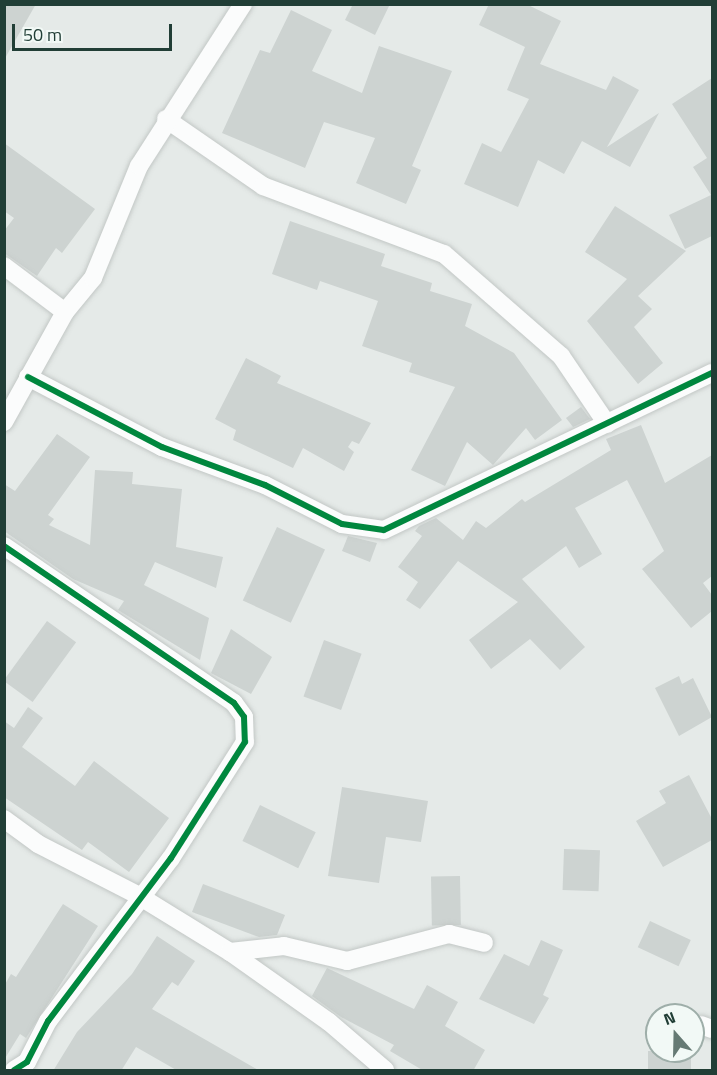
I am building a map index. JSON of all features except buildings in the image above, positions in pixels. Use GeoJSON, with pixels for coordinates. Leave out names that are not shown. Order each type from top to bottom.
{"type":"FeatureCollection","features":[{"type":"Feature","properties":{"kind":"street"},"geometry":{"type":"LineString","coordinates":[[4,422],[65,312],[93,278],[139,166],[166,119],[243,4]]}},
{"type":"Feature","properties":{"kind":"street"},"geometry":{"type":"LineString","coordinates":[[166,119],[263,186],[444,254],[561,356],[582,380],[607,424]]}},
{"type":"Feature","properties":{"kind":"street"},"geometry":{"type":"LineString","coordinates":[[4,266],[65,312]]}},
{"type":"Feature","properties":{"kind":"street"},"geometry":{"type":"LineString","coordinates":[[28,377],[162,447],[265,485],[342,524],[384,530],[712,373]]}},
{"type":"Feature","properties":{"kind":"street"},"geometry":{"type":"LineString","coordinates":[[4,546],[234,703],[244,717],[245,742],[228,776],[48,1021],[27,1062],[14,1071]]}},
{"type":"Feature","properties":{"kind":"street"},"geometry":{"type":"LineString","coordinates":[[4,819],[38,844],[139,896],[230,952],[329,1022],[385,1071]]}},
{"type":"Feature","properties":{"kind":"street"},"geometry":{"type":"LineString","coordinates":[[230,952],[284,946],[347,961],[449,934],[484,943]]}},
{"type":"Feature","properties":{"kind":"cycle path"},"geometry":{"type":"LineString","coordinates":[[28,377],[162,447],[265,485],[342,524],[384,530],[712,373]]}},
{"type":"Feature","properties":{"kind":"cycle path"},"geometry":{"type":"LineString","coordinates":[[4,546],[234,703],[244,717],[245,742],[171,858],[48,1021],[27,1062],[14,1070]]}}]}
